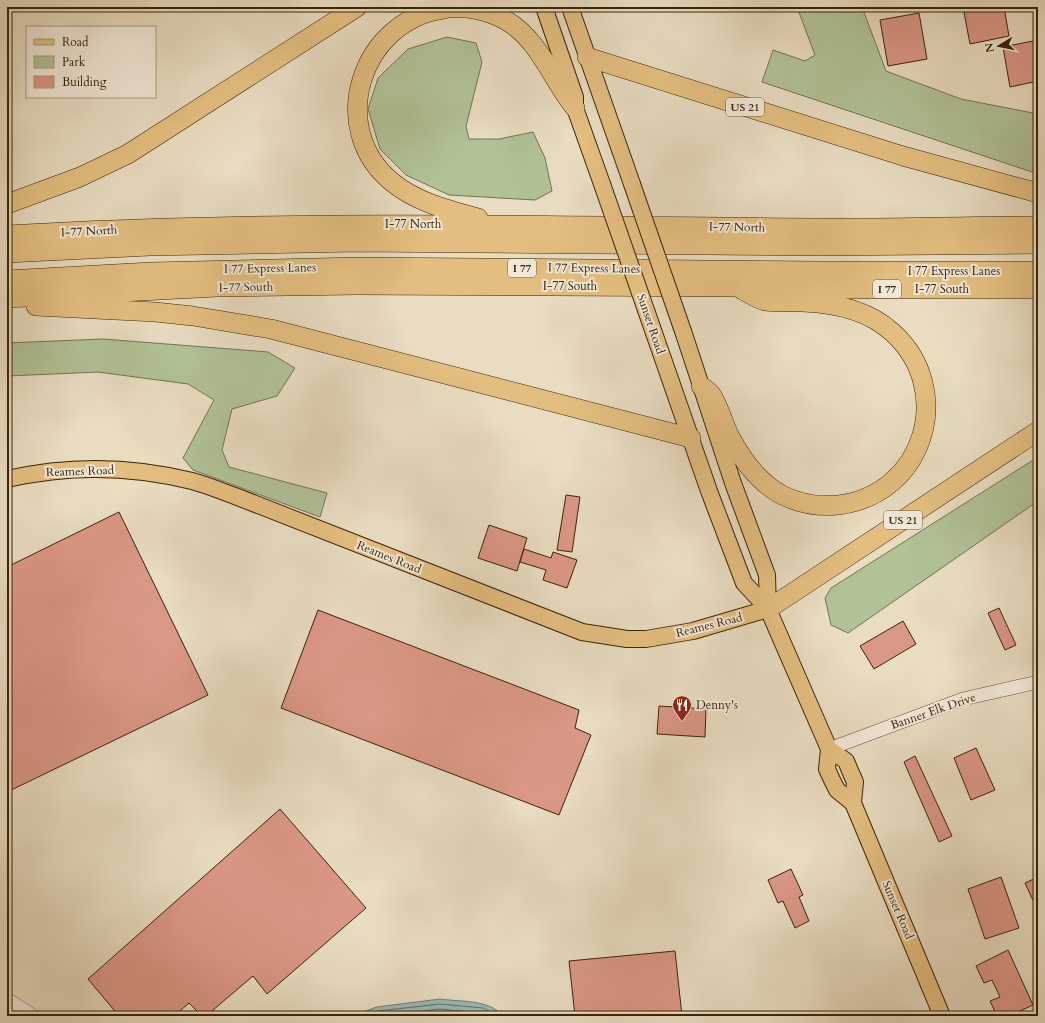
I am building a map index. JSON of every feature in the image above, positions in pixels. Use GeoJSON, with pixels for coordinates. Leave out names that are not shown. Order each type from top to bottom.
{"type":"FeatureCollection","features":[{"type":"Feature","properties":{"kind":"highway"},"geometry":{"type":"LineString","coordinates":[[7,204],[80,177],[128,154],[357,7]]}},
{"type":"Feature","properties":{"kind":"highway"},"geometry":{"type":"LineString","coordinates":[[502,225],[446,209],[412,195],[392,183],[371,158],[359,129],[358,100],[361,80],[375,50],[397,27],[426,12],[461,7],[485,12],[507,21],[526,37],[548,64],[564,94],[575,108]]}},
{"type":"Feature","properties":{"kind":"highway","name":"US 21"},"geometry":{"type":"LineString","coordinates":[[588,57],[903,156],[1038,193]]}},
{"type":"Feature","properties":{"kind":"highway","name":"I-77 North"},"geometry":{"type":"LineString","coordinates":[[7,235],[215,226],[357,224],[819,228],[1038,226]]}},
{"type":"Feature","properties":{"kind":"highway","name":"I 77 Express Lanes"},"geometry":{"type":"LineString","coordinates":[[7,253],[150,246],[357,242],[819,246],[1038,244]]}},
{"type":"Feature","properties":{"kind":"highway","name":"I 77 Express Lanes"},"geometry":{"type":"LineString","coordinates":[[7,280],[166,271],[357,267],[819,271],[1038,271]]}},
{"type":"Feature","properties":{"kind":"highway","name":"I-77 South"},"geometry":{"type":"LineString","coordinates":[[7,298],[152,290],[288,286],[432,285],[827,289],[1038,289]]}},
{"type":"Feature","properties":{"kind":"highway"},"geometry":{"type":"LineString","coordinates":[[701,386],[712,394],[738,451],[756,473],[772,489],[791,499],[801,502],[822,506],[833,506],[855,502],[874,495],[891,484],[910,462],[919,444],[925,425],[926,395],[913,357],[907,348],[891,331],[872,318],[847,308],[803,302],[765,301],[736,287]]}},
{"type":"Feature","properties":{"kind":"highway"},"geometry":{"type":"LineString","coordinates":[[7,305],[155,312],[193,316],[248,325],[310,338],[691,438]]}},
{"type":"Feature","properties":{"kind":"highway","name":"US 21"},"geometry":{"type":"LineString","coordinates":[[768,609],[1038,431]]}},
{"type":"Feature","properties":{"kind":"main road","name":"Sunset Road"},"geometry":{"type":"LineString","coordinates":[[544,7],[575,97],[575,108],[716,511],[744,584],[768,609],[829,749],[846,761],[855,782],[853,804],[942,1016]]}},
{"type":"Feature","properties":{"kind":"main road","name":"Sunset Road"},"geometry":{"type":"LineString","coordinates":[[570,7],[684,334],[733,483],[767,575],[768,609]]}},
{"type":"Feature","properties":{"kind":"main road","name":"Reames Road"},"geometry":{"type":"LineString","coordinates":[[7,479],[61,470],[96,468],[160,474],[192,481],[235,496],[576,630],[614,638],[646,639],[693,631],[768,609]]}},
{"type":"Feature","properties":{"kind":"street","name":"Banner Elk Drive"},"geometry":{"type":"LineString","coordinates":[[829,749],[963,699],[1038,682]]}},
{"type":"Feature","properties":{"kind":"street"},"geometry":{"type":"LineString","coordinates":[[7,999],[33,1016]]}},
{"type":"Feature","properties":{"kind":"green space"},"geometry":{"type":"Polygon","coordinates":[[[797,7],[862,7],[886,71],[961,99],[1038,114],[1038,174],[762,82],[773,50],[805,61],[815,55],[797,7]]]}},
{"type":"Feature","properties":{"kind":"green space"},"geometry":{"type":"Polygon","coordinates":[[[447,37],[476,43],[482,62],[466,126],[469,139],[499,139],[533,132],[545,158],[552,191],[535,200],[449,195],[406,175],[380,149],[368,109],[378,78],[408,49],[447,37]]]}},
{"type":"Feature","properties":{"kind":"green space"},"geometry":{"type":"Polygon","coordinates":[[[103,339],[268,352],[295,368],[277,396],[232,409],[222,450],[229,467],[327,493],[320,517],[193,470],[183,458],[214,400],[188,384],[98,372],[7,376],[7,343],[103,339]]]}},
{"type":"Feature","properties":{"kind":"green space"},"geometry":{"type":"Polygon","coordinates":[[[1038,457],[1038,501],[848,633],[831,625],[825,598],[831,588],[1038,457]]]}},
{"type":"Feature","properties":{"kind":"water"},"geometry":{"type":"Polygon","coordinates":[[[440,999],[482,1004],[497,1011],[503,1016],[351,1016],[377,1007],[440,999]]]}},
{"type":"Feature","properties":{"kind":"building"},"geometry":{"type":"Polygon","coordinates":[[[870,7],[891,7],[870,11],[870,7]]]}},
{"type":"Feature","properties":{"kind":"building"},"geometry":{"type":"Polygon","coordinates":[[[963,7],[1004,7],[1009,36],[970,44],[963,7]]]}},
{"type":"Feature","properties":{"kind":"building"},"geometry":{"type":"Polygon","coordinates":[[[919,13],[927,59],[888,66],[880,20],[919,13]]]}},
{"type":"Feature","properties":{"kind":"building"},"geometry":{"type":"Polygon","coordinates":[[[1038,40],[1038,81],[1010,87],[1003,47],[1038,40]]]}},
{"type":"Feature","properties":{"kind":"building"},"geometry":{"type":"Polygon","coordinates":[[[566,495],[580,497],[572,552],[557,550],[566,495]]]}},
{"type":"Feature","properties":{"kind":"building"},"geometry":{"type":"Polygon","coordinates":[[[119,512],[208,695],[7,792],[7,567],[119,512]]]}},
{"type":"Feature","properties":{"kind":"building"},"geometry":{"type":"Polygon","coordinates":[[[489,525],[527,538],[517,571],[478,558],[489,525]]]}},
{"type":"Feature","properties":{"kind":"building"},"geometry":{"type":"Polygon","coordinates":[[[524,549],[551,558],[553,552],[577,560],[567,588],[543,580],[546,570],[520,562],[524,549]]]}},
{"type":"Feature","properties":{"kind":"building"},"geometry":{"type":"Polygon","coordinates":[[[999,608],[1016,645],[1005,650],[988,613],[999,608]]]}},
{"type":"Feature","properties":{"kind":"building"},"geometry":{"type":"Polygon","coordinates":[[[318,610],[579,710],[575,728],[591,735],[559,815],[281,708],[318,610]]]}},
{"type":"Feature","properties":{"kind":"building"},"geometry":{"type":"Polygon","coordinates":[[[903,621],[916,644],[874,669],[860,646],[903,621]]]}},
{"type":"Feature","properties":{"kind":"building","name":"Denny's"},"geometry":{"type":"Polygon","coordinates":[[[659,706],[706,709],[705,737],[657,734],[659,706]]]}},
{"type":"Feature","properties":{"kind":"building"},"geometry":{"type":"Polygon","coordinates":[[[976,748],[995,790],[971,800],[954,758],[976,748]]]}},
{"type":"Feature","properties":{"kind":"building"},"geometry":{"type":"Polygon","coordinates":[[[915,756],[952,836],[939,842],[904,762],[915,756]]]}},
{"type":"Feature","properties":{"kind":"building"},"geometry":{"type":"Polygon","coordinates":[[[280,809],[366,908],[267,994],[253,976],[206,1016],[202,1016],[189,1003],[174,1016],[119,1016],[88,979],[280,809]]]}},
{"type":"Feature","properties":{"kind":"building"},"geometry":{"type":"Polygon","coordinates":[[[791,869],[803,895],[799,897],[809,921],[795,928],[783,901],[778,903],[768,880],[791,869]]]}},
{"type":"Feature","properties":{"kind":"building"},"geometry":{"type":"Polygon","coordinates":[[[1001,877],[1019,928],[985,939],[968,889],[1001,877]]]}},
{"type":"Feature","properties":{"kind":"building"},"geometry":{"type":"Polygon","coordinates":[[[1038,877],[1038,911],[1025,883],[1038,877]]]}},
{"type":"Feature","properties":{"kind":"building"},"geometry":{"type":"Polygon","coordinates":[[[1008,950],[1033,1005],[1009,1016],[997,1016],[990,1001],[1000,997],[992,980],[984,983],[976,966],[1008,950]]]}},
{"type":"Feature","properties":{"kind":"building"},"geometry":{"type":"Polygon","coordinates":[[[675,951],[682,1016],[575,1016],[569,961],[675,951]]]}},
{"type":"Feature","properties":{"kind":"place","name":"Denny's"},"geometry":{"type":"Point","coordinates":[682,722]}}]}
